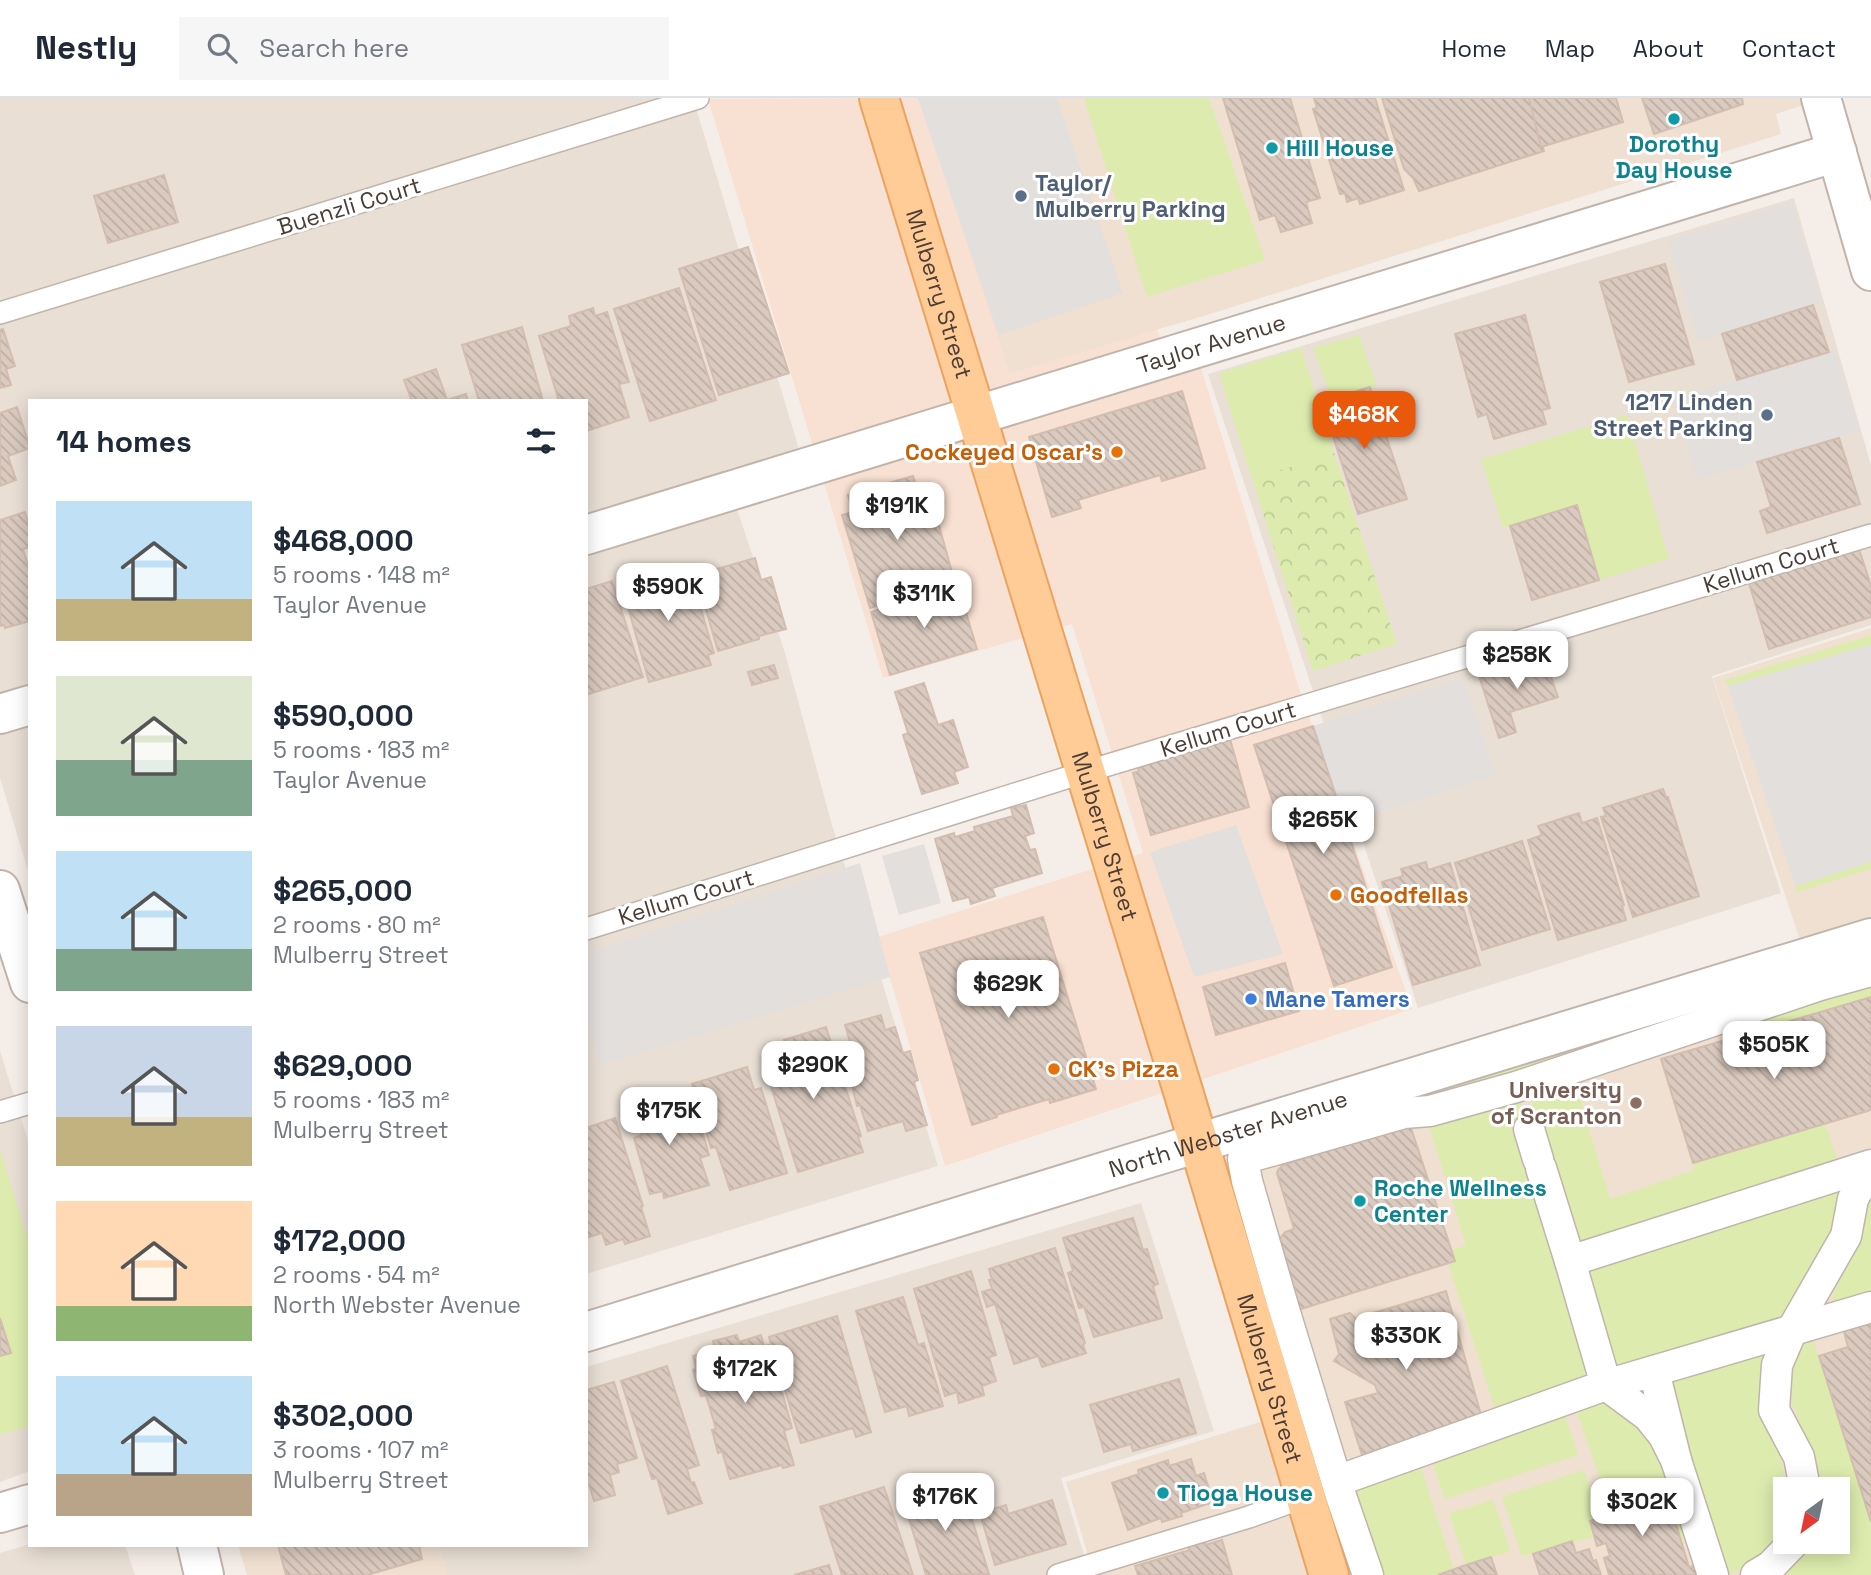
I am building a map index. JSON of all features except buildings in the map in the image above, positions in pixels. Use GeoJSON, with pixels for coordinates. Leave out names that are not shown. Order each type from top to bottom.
{"type":"FeatureCollection","features":[{"type":"Feature","properties":{"kind":"main road","name":"Mulberry Street"},"geometry":{"type":"LineString","coordinates":[[879,98],[1199,1143],[1321,1489],[1329,1575]]}},
{"type":"Feature","properties":{"kind":"street"},"geometry":{"type":"LineString","coordinates":[[1821,98],[1871,271]]}},
{"type":"Feature","properties":{"kind":"street","name":"Taylor Avenue"},"geometry":{"type":"LineString","coordinates":[[588,534],[1837,152]]}},
{"type":"Feature","properties":{"kind":"street"},"geometry":{"type":"LineString","coordinates":[[0,714],[28,706]]}},
{"type":"Feature","properties":{"kind":"street"},"geometry":{"type":"LineString","coordinates":[[0,890],[28,977]]}},
{"type":"Feature","properties":{"kind":"street","name":"North Webster Avenue"},"geometry":{"type":"LineString","coordinates":[[588,1331],[1871,938]]}},
{"type":"Feature","properties":{"kind":"street"},"geometry":{"type":"LineString","coordinates":[[1368,1575],[1321,1489],[1283,1306],[1247,1181],[1243,1158],[1404,1113],[1430,1111],[1516,1087],[1820,985],[1871,971]]}},
{"type":"Feature","properties":{"kind":"street"},"geometry":{"type":"LineString","coordinates":[[1529,1129],[1606,1385],[1648,1416],[1664,1436],[1676,1461]]}},
{"type":"Feature","properties":{"kind":"street"},"geometry":{"type":"LineString","coordinates":[[1570,1261],[1871,1165]]}},
{"type":"Feature","properties":{"kind":"street"},"geometry":{"type":"LineString","coordinates":[[1803,1477],[1799,1457],[1774,1410],[1777,1365],[1792,1330],[1846,1236],[1853,1199],[1871,1165]]}},
{"type":"Feature","properties":{"kind":"street"},"geometry":{"type":"LineString","coordinates":[[1321,1489],[1606,1385],[1871,1307]]}},
{"type":"Feature","properties":{"kind":"street"},"geometry":{"type":"LineString","coordinates":[[1654,1371],[1676,1461],[1713,1575]]}},
{"type":"Feature","properties":{"kind":"street"},"geometry":{"type":"LineString","coordinates":[[0,1513],[28,1505]]}},
{"type":"Feature","properties":{"kind":"street"},"geometry":{"type":"LineString","coordinates":[[197,1547],[204,1575]]}},
{"type":"Feature","properties":{"kind":"street"},"geometry":{"type":"LineString","coordinates":[[1756,1575],[1771,1566],[1782,1554]]}},
{"type":"Feature","properties":{"kind":"lane","name":"Buenzli Court"},"geometry":{"type":"LineString","coordinates":[[0,313],[698,98]]}},
{"type":"Feature","properties":{"kind":"lane","name":"Kellum Court"},"geometry":{"type":"LineString","coordinates":[[588,928],[1085,772],[1871,535]]}},
{"type":"Feature","properties":{"kind":"lane"},"geometry":{"type":"LineString","coordinates":[[0,1112],[28,1103]]}},
{"type":"Feature","properties":{"kind":"lane"},"geometry":{"type":"LineString","coordinates":[[1058,1575],[1249,1517],[1321,1489]]}},
{"type":"Feature","properties":{"kind":"shaded area"},"geometry":{"type":"Polygon","coordinates":[[[0,98],[693,98],[799,449],[724,470],[785,653],[832,825],[938,1166],[588,1273],[588,399],[28,399],[28,870],[0,778],[0,98]]]}},
{"type":"Feature","properties":{"kind":"shaded area"},"geometry":{"type":"Polygon","coordinates":[[[918,98],[1825,98],[1776,114],[1781,134],[1207,315],[1010,373],[918,98]]]}},
{"type":"Feature","properties":{"kind":"shaded area","name":"Taylor/ Mulberry Parking"},"geometry":{"type":"Polygon","coordinates":[[[918,98],[1057,98],[1123,293],[999,335],[918,98]]]}},
{"type":"Feature","properties":{"kind":"shaded area"},"geometry":{"type":"Polygon","coordinates":[[[1084,98],[1160,338],[1189,329],[1299,688],[1412,1009],[945,1166],[878,937],[1143,853],[1072,624],[883,678],[708,99],[1084,98]]]}},
{"type":"Feature","properties":{"kind":"shaded area"},"geometry":{"type":"Polygon","coordinates":[[[1794,198],[1871,465],[1871,625],[1712,676],[1781,893],[1418,1008],[1208,374],[1794,198]]]}},
{"type":"Feature","properties":{"kind":"shaded area"},"geometry":{"type":"Polygon","coordinates":[[[1792,202],[1823,302],[1699,342],[1668,241],[1792,202]]]}},
{"type":"Feature","properties":{"kind":"shaded area","name":"1217 Linden Street Parking"},"geometry":{"type":"Polygon","coordinates":[[[1835,350],[1860,430],[1697,480],[1673,399],[1835,350]]]}},
{"type":"Feature","properties":{"kind":"shaded area","name":"University of Scranton"},"geometry":{"type":"Polygon","coordinates":[[[1871,628],[1871,1575],[1094,1575],[1066,1482],[1305,1408],[1234,1165],[1380,1109],[1547,1057],[1809,967],[1713,678],[1871,628]]]}},
{"type":"Feature","properties":{"kind":"shaded area"},"geometry":{"type":"Polygon","coordinates":[[[1871,645],[1871,862],[1795,886],[1728,686],[1871,645]]]}},
{"type":"Feature","properties":{"kind":"shaded area"},"geometry":{"type":"Polygon","coordinates":[[[1464,678],[1495,775],[1344,824],[1313,726],[1464,678]]]}},
{"type":"Feature","properties":{"kind":"shaded area"},"geometry":{"type":"Polygon","coordinates":[[[1236,825],[1283,954],[1194,977],[1150,852],[1236,825]]]}},
{"type":"Feature","properties":{"kind":"shaded area"},"geometry":{"type":"Polygon","coordinates":[[[924,844],[941,903],[899,915],[882,856],[924,844]]]}},
{"type":"Feature","properties":{"kind":"shaded area"},"geometry":{"type":"Polygon","coordinates":[[[860,863],[890,977],[600,1065],[588,1029],[588,953],[860,863]]]}},
{"type":"Feature","properties":{"kind":"shaded area"},"geometry":{"type":"Polygon","coordinates":[[[0,1051],[28,1141],[28,1472],[0,1482],[0,1051]]]}},
{"type":"Feature","properties":{"kind":"shaded area"},"geometry":{"type":"Polygon","coordinates":[[[1141,1203],[1214,1431],[1061,1478],[1090,1575],[447,1575],[440,1547],[588,1547],[588,1366],[1141,1203]]]}},
{"type":"Feature","properties":{"kind":"shaded area"},"geometry":{"type":"Polygon","coordinates":[[[28,1545],[28,1547],[126,1547],[135,1575],[0,1575],[0,1553],[28,1545]]]}},
{"type":"Feature","properties":{"kind":"shaded area"},"geometry":{"type":"Polygon","coordinates":[[[239,1547],[440,1547],[447,1575],[247,1575],[239,1547]]]}},
{"type":"Feature","properties":{"kind":"green space"},"geometry":{"type":"Polygon","coordinates":[[[1084,98],[1209,98],[1265,260],[1147,297],[1084,98]]]}},
{"type":"Feature","properties":{"kind":"green space"},"geometry":{"type":"Polygon","coordinates":[[[1359,335],[1377,385],[1332,399],[1313,348],[1359,335]]]}},
{"type":"Feature","properties":{"kind":"green space"},"geometry":{"type":"Polygon","coordinates":[[[1301,348],[1334,453],[1252,479],[1219,373],[1301,348]]]}},
{"type":"Feature","properties":{"kind":"green space"},"geometry":{"type":"Polygon","coordinates":[[[1627,415],[1669,559],[1599,580],[1577,505],[1503,528],[1481,459],[1627,415]]]}},
{"type":"Feature","properties":{"kind":"green space"},"geometry":{"type":"Polygon","coordinates":[[[1334,453],[1397,644],[1313,671],[1252,479],[1334,453]]]}},
{"type":"Feature","properties":{"kind":"green space"},"geometry":{"type":"Polygon","coordinates":[[[1871,635],[1871,645],[1728,686],[1725,680],[1871,635]]]}},
{"type":"Feature","properties":{"kind":"green space"},"geometry":{"type":"Polygon","coordinates":[[[1871,862],[1871,869],[1797,892],[1795,886],[1871,862]]]}},
{"type":"Feature","properties":{"kind":"green space"},"geometry":{"type":"Polygon","coordinates":[[[1871,956],[1559,1064],[1380,1109],[1871,956]]]}},
{"type":"Feature","properties":{"kind":"green space"},"geometry":{"type":"Polygon","coordinates":[[[1871,980],[1871,997],[1751,1032],[1746,1018],[1871,980]]]}},
{"type":"Feature","properties":{"kind":"green space"},"geometry":{"type":"Polygon","coordinates":[[[1573,1076],[1610,1199],[1694,1170],[1695,1162],[1825,1123],[1839,1164],[1574,1249],[1529,1093],[1573,1076]]]}},
{"type":"Feature","properties":{"kind":"green space"},"geometry":{"type":"Polygon","coordinates":[[[1518,1092],[1532,1160],[1566,1273],[1844,1181],[1834,1234],[1796,1300],[1773,1322],[1496,1412],[1448,1263],[1455,1261],[1451,1250],[1466,1245],[1427,1119],[1518,1092]]]}},
{"type":"Feature","properties":{"kind":"green space"},"geometry":{"type":"Polygon","coordinates":[[[0,1148],[28,1242],[28,1427],[0,1435],[0,1148]]]}},
{"type":"Feature","properties":{"kind":"green space"},"geometry":{"type":"Polygon","coordinates":[[[1867,1188],[1871,1201],[1871,1293],[1830,1305],[1844,1267],[1867,1188]]]}},
{"type":"Feature","properties":{"kind":"green space"},"geometry":{"type":"Polygon","coordinates":[[[1812,1337],[1871,1522],[1871,1575],[1781,1575],[1801,1554],[1850,1554],[1850,1477],[1813,1477],[1806,1441],[1791,1400],[1791,1362],[1799,1341],[1812,1337]]]}},
{"type":"Feature","properties":{"kind":"green space"},"geometry":{"type":"Polygon","coordinates":[[[1767,1350],[1775,1441],[1784,1477],[1773,1477],[1773,1541],[1749,1564],[1728,1575],[1723,1575],[1668,1381],[1767,1350]]]}},
{"type":"Feature","properties":{"kind":"green space"},"geometry":{"type":"Polygon","coordinates":[[[1613,1399],[1649,1430],[1691,1536],[1680,1540],[1665,1488],[1617,1503],[1618,1508],[1611,1510],[1577,1412],[1613,1399]]]}},
{"type":"Feature","properties":{"kind":"green space"},"geometry":{"type":"Polygon","coordinates":[[[1565,1416],[1578,1455],[1445,1499],[1433,1464],[1565,1416]]]}},
{"type":"Feature","properties":{"kind":"green space"},"geometry":{"type":"Polygon","coordinates":[[[1421,1468],[1454,1570],[1438,1575],[1376,1575],[1349,1493],[1421,1468]]]}},
{"type":"Feature","properties":{"kind":"green space"},"geometry":{"type":"Polygon","coordinates":[[[1584,1470],[1599,1518],[1590,1521],[1594,1537],[1522,1556],[1502,1497],[1584,1470]]]}},
{"type":"Feature","properties":{"kind":"green space"},"geometry":{"type":"Polygon","coordinates":[[[1493,1500],[1511,1551],[1466,1565],[1449,1513],[1493,1500]]]}},
{"type":"Feature","properties":{"kind":"place","name":"Dorothy Day House"},"geometry":{"type":"Point","coordinates":[1674,119]}},
{"type":"Feature","properties":{"kind":"place","name":"Hill House"},"geometry":{"type":"Point","coordinates":[1272,148]}},
{"type":"Feature","properties":{"kind":"place","name":"Taylor/ Mulberry Parking"},"geometry":{"type":"Point","coordinates":[1021,196]}},
{"type":"Feature","properties":{"kind":"place","name":"1217 Linden Street Parking"},"geometry":{"type":"Point","coordinates":[1767,415]}},
{"type":"Feature","properties":{"kind":"place","name":"Cockeyed Oscar's"},"geometry":{"type":"Point","coordinates":[1117,452]}},
{"type":"Feature","properties":{"kind":"place","name":"Goodfellas"},"geometry":{"type":"Point","coordinates":[1336,895]}},
{"type":"Feature","properties":{"kind":"place","name":"Mane Tamers"},"geometry":{"type":"Point","coordinates":[1251,999]}},
{"type":"Feature","properties":{"kind":"place","name":"CK's Pizza"},"geometry":{"type":"Point","coordinates":[1054,1069]}},
{"type":"Feature","properties":{"kind":"place","name":"University of Scranton"},"geometry":{"type":"Point","coordinates":[1636,1103]}},
{"type":"Feature","properties":{"kind":"place","name":"Roche Wellness Center"},"geometry":{"type":"Point","coordinates":[1360,1201]}},
{"type":"Feature","properties":{"kind":"place","name":"Tioga House"},"geometry":{"type":"Point","coordinates":[1163,1493]}}]}
